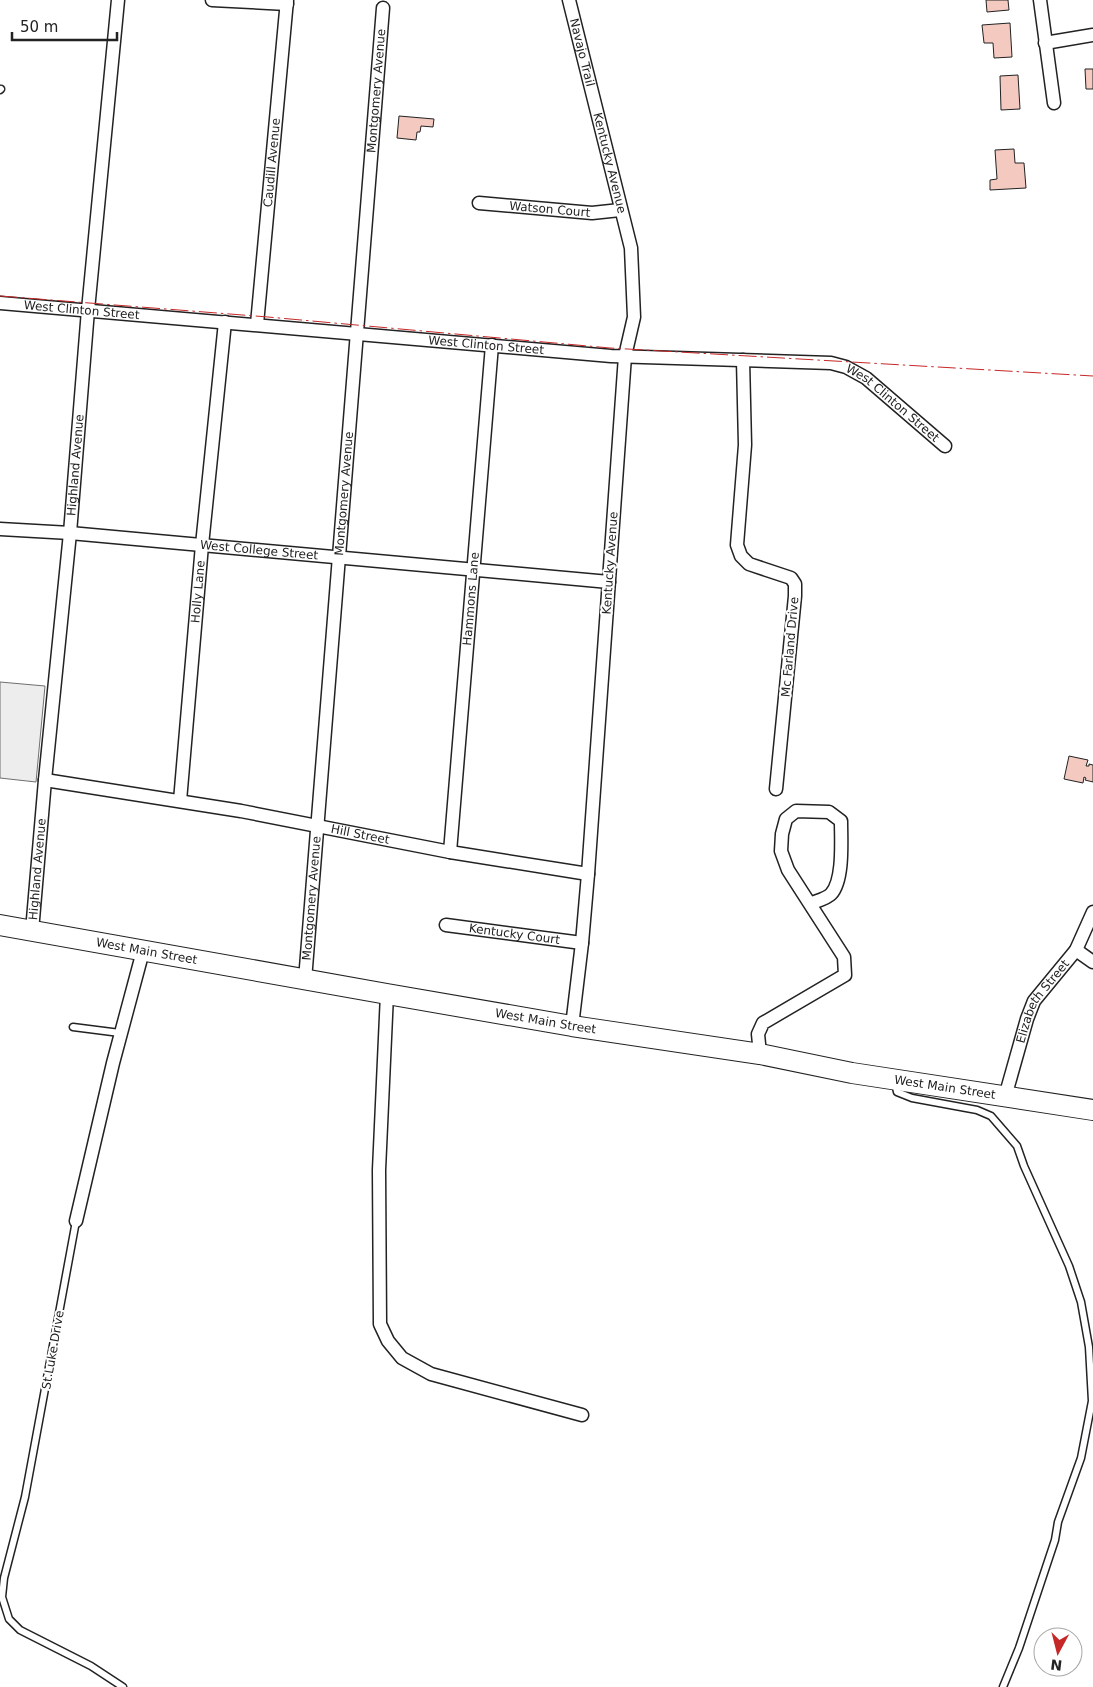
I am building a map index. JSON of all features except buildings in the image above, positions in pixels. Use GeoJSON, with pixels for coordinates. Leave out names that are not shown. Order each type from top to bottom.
{"type":"FeatureCollection","features":[{"type":"Feature","properties":{"kind":"main road","name":"West Main Street"},"geometry":{"type":"LineString","coordinates":[[0,925],[572,1026],[760,1054],[852,1073],[1093,1110]]}},
{"type":"Feature","properties":{"kind":"street","name":"Highland Avenue"},"geometry":{"type":"LineString","coordinates":[[32,931],[44,780],[70,533],[88,310],[118,0]]}},
{"type":"Feature","properties":{"kind":"street"},"geometry":{"type":"LineString","coordinates":[[212,0],[287,2]]}},
{"type":"Feature","properties":{"kind":"street","name":"Navajo Trail"},"geometry":{"type":"LineString","coordinates":[[570,0],[595,104]]}},
{"type":"Feature","properties":{"kind":"street"},"geometry":{"type":"LineString","coordinates":[[1040,0],[1054,103]]}},
{"type":"Feature","properties":{"kind":"street","name":"Caudill Avenue"},"geometry":{"type":"LineString","coordinates":[[257,324],[287,2]]}},
{"type":"Feature","properties":{"kind":"street","name":"Montgomery Avenue"},"geometry":{"type":"LineString","coordinates":[[305,980],[383,8]]}},
{"type":"Feature","properties":{"kind":"street"},"geometry":{"type":"LineString","coordinates":[[1045,43],[1093,35]]}},
{"type":"Feature","properties":{"kind":"street","name":"Kentucky Avenue"},"geometry":{"type":"LineString","coordinates":[[572,1026],[588,874],[625,356],[634,317],[631,248],[595,104]]}},
{"type":"Feature","properties":{"kind":"street","name":"Watson Court"},"geometry":{"type":"LineString","coordinates":[[479,203],[592,213],[620,210]]}},
{"type":"Feature","properties":{"kind":"street","name":"West Clinton Street"},"geometry":{"type":"LineString","coordinates":[[0,303],[601,355],[831,363],[846,367],[866,378],[945,446]]}},
{"type":"Feature","properties":{"kind":"street","name":"Holly Lane"},"geometry":{"type":"LineString","coordinates":[[180,801],[202,545],[225,322]]}},
{"type":"Feature","properties":{"kind":"street","name":"Hammons Lane"},"geometry":{"type":"LineString","coordinates":[[450,852],[492,345]]}},
{"type":"Feature","properties":{"kind":"street","name":"Mc Farland Drive"},"geometry":{"type":"LineString","coordinates":[[743,360],[745,446],[737,545],[741,556],[749,564],[791,578],[795,584],[796,596],[776,789]]}},
{"type":"Feature","properties":{"kind":"street","name":"West College Street"},"geometry":{"type":"LineString","coordinates":[[0,529],[70,533],[609,582]]}},
{"type":"Feature","properties":{"kind":"street","name":"Hill Street"},"geometry":{"type":"LineString","coordinates":[[44,780],[241,811],[450,852],[588,874]]}},
{"type":"Feature","properties":{"kind":"street"},"geometry":{"type":"LineString","coordinates":[[760,1054],[758,1034],[763,1023],[845,975],[844,957],[788,870],[781,851],[782,834],[786,819],[796,811],[829,812],[841,821],[841,854],[837,885],[830,896],[810,904]]}},
{"type":"Feature","properties":{"kind":"street","name":"Elizabeth Street"},"geometry":{"type":"LineString","coordinates":[[1005,1097],[1027,1018],[1034,1001],[1076,950],[1093,912]]}},
{"type":"Feature","properties":{"kind":"street","name":"Kentucky Court"},"geometry":{"type":"LineString","coordinates":[[446,925],[582,943]]}},
{"type":"Feature","properties":{"kind":"street"},"geometry":{"type":"LineString","coordinates":[[1076,950],[1093,962]]}},
{"type":"Feature","properties":{"kind":"street","name":"St Luke Drive"},"geometry":{"type":"LineString","coordinates":[[76,1221],[120,1033],[142,951]]}},
{"type":"Feature","properties":{"kind":"street"},"geometry":{"type":"LineString","coordinates":[[387,994],[379,1170],[380,1324],[388,1341],[402,1358],[431,1374],[582,1415]]}},
{"type":"Feature","properties":{"kind":"lane"},"geometry":{"type":"LineString","coordinates":[[73,1027],[120,1033]]}},
{"type":"Feature","properties":{"kind":"lane"},"geometry":{"type":"LineString","coordinates":[[894,1079],[897,1092],[912,1098],[977,1110],[991,1116],[1017,1146],[1024,1166],[1069,1266],[1080,1302],[1087,1338],[1092,1401],[1081,1458],[1058,1522],[1055,1540],[1019,1648],[1003,1687]]}},
{"type":"Feature","properties":{"kind":"lane","name":"St Luke Drive"},"geometry":{"type":"LineString","coordinates":[[76,1221],[25,1497],[4,1578],[2,1597],[8,1619],[20,1630],[91,1666],[124,1687]]}},
{"type":"Feature","properties":{"kind":"shaded area"},"geometry":{"type":"Polygon","coordinates":[[[0,682],[45,686],[36,782],[0,778],[0,682]]]}},
{"type":"Feature","properties":{"kind":"power"},"geometry":{"type":"LineString","coordinates":[[0,296],[268,317],[610,348],[1093,376]]}}]}
